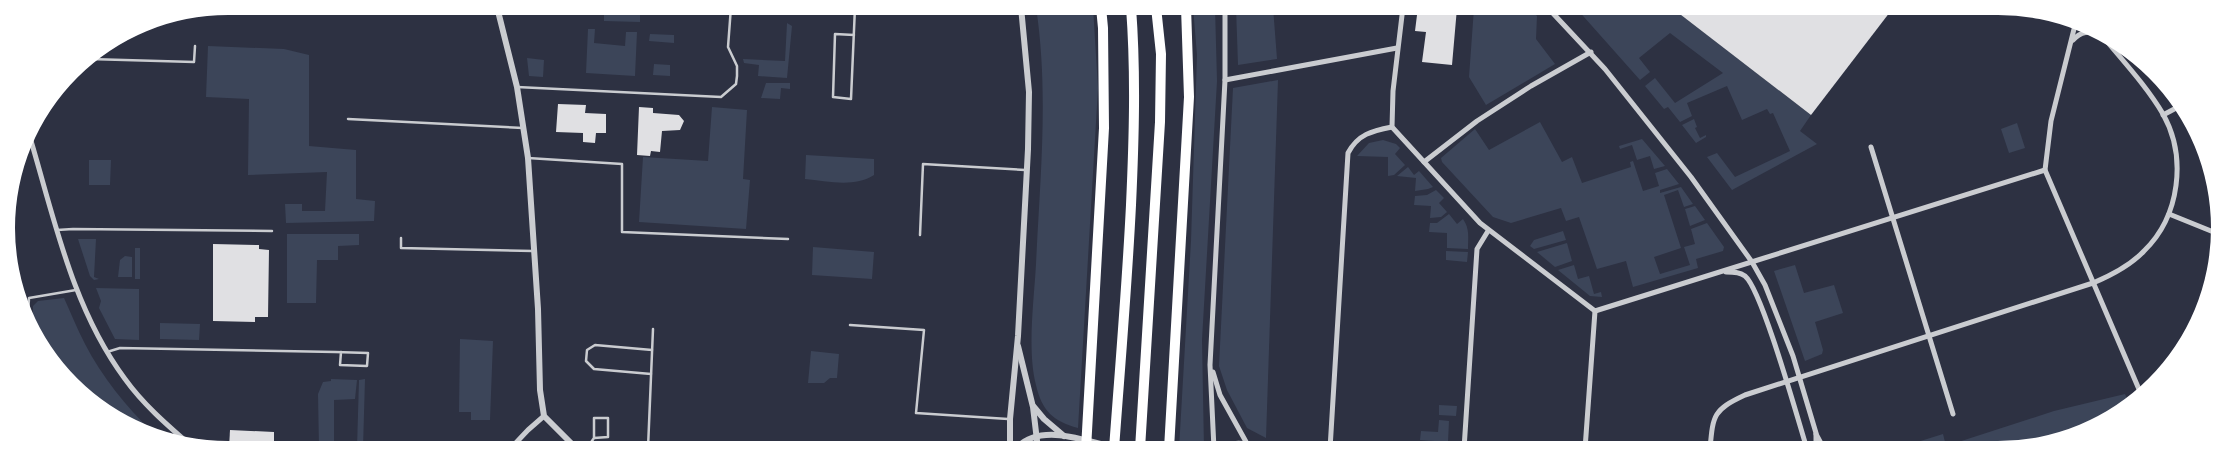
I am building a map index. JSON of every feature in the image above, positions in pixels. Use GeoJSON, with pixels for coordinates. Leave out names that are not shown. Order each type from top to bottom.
{"type":"FeatureCollection","features":[{"type":"Feature","properties":{"kind":"highway"},"geometry":{"type":"LineString","coordinates":[[1086,441],[1104,128],[1103,28],[1101,15]]}},
{"type":"Feature","properties":{"kind":"highway"},"geometry":{"type":"LineString","coordinates":[[1115,441],[1135,122],[1135,57],[1131,15]]}},
{"type":"Feature","properties":{"kind":"highway"},"geometry":{"type":"LineString","coordinates":[[1140,441],[1160,122],[1161,54],[1157,15]]}},
{"type":"Feature","properties":{"kind":"highway"},"geometry":{"type":"LineString","coordinates":[[1169,441],[1189,97],[1186,15]]}},
{"type":"Feature","properties":{"kind":"street"},"geometry":{"type":"LineString","coordinates":[[499,15],[517,87],[528,158],[535,250],[540,390],[544,416],[569,441]]}},
{"type":"Feature","properties":{"kind":"street"},"geometry":{"type":"LineString","coordinates":[[1010,441],[1010,419],[1018,345],[1027,170],[1029,92],[1023,15]]}},
{"type":"Feature","properties":{"kind":"street"},"geometry":{"type":"LineString","coordinates":[[1214,441],[1210,364],[1225,80],[1225,15]]}},
{"type":"Feature","properties":{"kind":"street"},"geometry":{"type":"LineString","coordinates":[[1402,15],[1397,48],[1392,127],[1488,231],[1595,311]]}},
{"type":"Feature","properties":{"kind":"street"},"geometry":{"type":"LineString","coordinates":[[1555,15],[1591,52],[1691,177],[1752,262],[1777,312],[1800,376],[1820,441]]}},
{"type":"Feature","properties":{"kind":"street"},"geometry":{"type":"LineString","coordinates":[[2074,29],[2051,121],[2045,170],[2138,388]]}},
{"type":"Feature","properties":{"kind":"street"},"geometry":{"type":"LineString","coordinates":[[2071,42],[2082,32]]}},
{"type":"Feature","properties":{"kind":"street"},"geometry":{"type":"LineString","coordinates":[[1225,80],[1397,48]]}},
{"type":"Feature","properties":{"kind":"street"},"geometry":{"type":"LineString","coordinates":[[1711,441],[1714,417],[1723,407],[1745,395],[2093,284],[2129,264],[2144,251],[2154,241],[2169,214],[2175,193],[2177,172],[2176,149],[2163,115],[2153,98],[2112,49]]}},
{"type":"Feature","properties":{"kind":"street"},"geometry":{"type":"LineString","coordinates":[[1424,162],[1477,120],[1525,89],[1591,52]]}},
{"type":"Feature","properties":{"kind":"street"},"geometry":{"type":"LineString","coordinates":[[2163,115],[2174,109]]}},
{"type":"Feature","properties":{"kind":"street"},"geometry":{"type":"LineString","coordinates":[[1330,441],[1348,153],[1359,137],[1369,132],[1392,127]]}},
{"type":"Feature","properties":{"kind":"street"},"geometry":{"type":"LineString","coordinates":[[32,145],[57,230],[93,327],[107,352],[138,396],[180,436]]}},
{"type":"Feature","properties":{"kind":"street"},"geometry":{"type":"LineString","coordinates":[[1871,147],[1953,414]]}},
{"type":"Feature","properties":{"kind":"street"},"geometry":{"type":"LineString","coordinates":[[1595,311],[2045,170]]}},
{"type":"Feature","properties":{"kind":"street"},"geometry":{"type":"LineString","coordinates":[[2169,214],[2211,231]]}},
{"type":"Feature","properties":{"kind":"street"},"geometry":{"type":"LineString","coordinates":[[1465,441],[1477,249],[1488,231]]}},
{"type":"Feature","properties":{"kind":"street"},"geometry":{"type":"LineString","coordinates":[[1752,262],[1746,270],[1746,277],[1768,326],[1804,441]]}},
{"type":"Feature","properties":{"kind":"street"},"geometry":{"type":"LineString","coordinates":[[1723,271],[1738,273],[1746,277]]}},
{"type":"Feature","properties":{"kind":"street"},"geometry":{"type":"LineString","coordinates":[[1586,441],[1595,311]]}},
{"type":"Feature","properties":{"kind":"street"},"geometry":{"type":"LineString","coordinates":[[1018,345],[1034,407],[1038,441]]}},
{"type":"Feature","properties":{"kind":"street"},"geometry":{"type":"LineString","coordinates":[[1210,364],[1220,395],[1247,441]]}},
{"type":"Feature","properties":{"kind":"street"},"geometry":{"type":"LineString","coordinates":[[1034,407],[1044,420],[1064,436]]}},
{"type":"Feature","properties":{"kind":"street"},"geometry":{"type":"LineString","coordinates":[[518,441],[544,416]]}},
{"type":"Feature","properties":{"kind":"street"},"geometry":{"type":"LineString","coordinates":[[1816,433],[1816,441]]}},
{"type":"Feature","properties":{"kind":"street"},"geometry":{"type":"LineString","coordinates":[[1024,441],[1038,435],[1064,436],[1085,441]]}},
{"type":"Feature","properties":{"kind":"lane"},"geometry":{"type":"LineString","coordinates":[[517,87],[721,97],[736,84],[737,76],[737,66],[728,46],[730,15]]}},
{"type":"Feature","properties":{"kind":"lane"},"geometry":{"type":"LineString","coordinates":[[854,35],[835,34],[833,97],[851,99],[854,35],[855,15]]}},
{"type":"Feature","properties":{"kind":"lane"},"geometry":{"type":"LineString","coordinates":[[98,59],[194,62],[195,46]]}},
{"type":"Feature","properties":{"kind":"lane"},"geometry":{"type":"LineString","coordinates":[[348,119],[524,128]]}},
{"type":"Feature","properties":{"kind":"lane"},"geometry":{"type":"LineString","coordinates":[[528,158],[622,164],[622,232],[788,239]]}},
{"type":"Feature","properties":{"kind":"lane"},"geometry":{"type":"LineString","coordinates":[[920,235],[923,164],[1027,170]]}},
{"type":"Feature","properties":{"kind":"lane"},"geometry":{"type":"LineString","coordinates":[[57,230],[272,231]]}},
{"type":"Feature","properties":{"kind":"lane"},"geometry":{"type":"LineString","coordinates":[[402,238],[402,248],[535,250]]}},
{"type":"Feature","properties":{"kind":"lane"},"geometry":{"type":"LineString","coordinates":[[29,304],[29,298],[78,289]]}},
{"type":"Feature","properties":{"kind":"lane"},"geometry":{"type":"LineString","coordinates":[[850,325],[924,330],[916,413],[1010,419]]}},
{"type":"Feature","properties":{"kind":"lane"},"geometry":{"type":"LineString","coordinates":[[648,441],[653,329]]}},
{"type":"Feature","properties":{"kind":"lane"},"geometry":{"type":"LineString","coordinates":[[651,374],[594,369],[586,361],[587,350],[595,345],[652,350]]}},
{"type":"Feature","properties":{"kind":"lane"},"geometry":{"type":"LineString","coordinates":[[107,352],[120,348],[341,352],[368,353],[367,366],[340,366],[341,352]]}},
{"type":"Feature","properties":{"kind":"lane"},"geometry":{"type":"LineString","coordinates":[[592,441],[594,438],[594,418],[608,418],[608,437],[594,438]]}},
{"type":"Feature","properties":{"kind":"shaded area"},"geometry":{"type":"Polygon","coordinates":[[[604,15],[640,15],[640,22],[604,21],[604,15]]]}},
{"type":"Feature","properties":{"kind":"shaded area"},"geometry":{"type":"Polygon","coordinates":[[[1037,15],[1093,15],[1098,88],[1078,428],[1055,418],[1045,408],[1033,371],[1032,325],[1043,103],[1037,15]]]}},
{"type":"Feature","properties":{"kind":"shaded area"},"geometry":{"type":"Polygon","coordinates":[[[1194,15],[1215,15],[1217,81],[1202,340],[1204,441],[1179,441],[1191,241],[1197,55],[1194,15]]]}},
{"type":"Feature","properties":{"kind":"shaded area"},"geometry":{"type":"Polygon","coordinates":[[[1236,15],[1274,15],[1277,59],[1238,65],[1236,15]]]}},
{"type":"Feature","properties":{"kind":"shaded area"},"geometry":{"type":"Polygon","coordinates":[[[1473,15],[1537,16],[1536,39],[1555,64],[1486,105],[1469,77],[1473,15]]]}},
{"type":"Feature","properties":{"kind":"shaded area"},"geometry":{"type":"Polygon","coordinates":[[[1582,15],[1681,15],[1811,115],[1800,131],[1817,144],[1732,190],[1707,157],[1717,153],[1735,177],[1790,151],[1773,113],[1770,114],[1767,109],[1742,120],[1727,86],[1687,103],[1692,116],[1680,122],[1668,107],[1664,109],[1645,86],[1655,78],[1675,103],[1723,73],[1670,33],[1639,58],[1650,72],[1640,80],[1582,15]]]}},
{"type":"Feature","properties":{"kind":"shaded area"},"geometry":{"type":"Polygon","coordinates":[[[787,23],[792,26],[787,78],[758,76],[759,65],[744,63],[743,59],[785,61],[787,23]]]}},
{"type":"Feature","properties":{"kind":"shaded area"},"geometry":{"type":"Polygon","coordinates":[[[588,29],[595,29],[594,43],[625,46],[626,32],[637,32],[635,76],[586,73],[588,29]]]}},
{"type":"Feature","properties":{"kind":"shaded area"},"geometry":{"type":"Polygon","coordinates":[[[650,34],[674,35],[674,43],[649,41],[650,34]]]}},
{"type":"Feature","properties":{"kind":"shaded area"},"geometry":{"type":"Polygon","coordinates":[[[208,46],[284,49],[309,55],[309,146],[356,150],[356,199],[375,201],[374,221],[286,223],[285,204],[302,204],[302,211],[325,211],[327,172],[248,175],[249,99],[206,97],[208,46]]]}},
{"type":"Feature","properties":{"kind":"shaded area"},"geometry":{"type":"Polygon","coordinates":[[[527,58],[544,60],[543,77],[529,76],[527,58]]]}},
{"type":"Feature","properties":{"kind":"shaded area"},"geometry":{"type":"Polygon","coordinates":[[[654,64],[670,65],[670,76],[653,75],[654,64]]]}},
{"type":"Feature","properties":{"kind":"shaded area"},"geometry":{"type":"Polygon","coordinates":[[[1278,80],[1266,438],[1247,428],[1227,390],[1219,366],[1233,88],[1278,80]]]}},
{"type":"Feature","properties":{"kind":"shaded area"},"geometry":{"type":"Polygon","coordinates":[[[766,83],[790,83],[790,89],[781,88],[780,99],[761,98],[766,83]]]}},
{"type":"Feature","properties":{"kind":"shaded area"},"geometry":{"type":"Polygon","coordinates":[[[712,107],[747,110],[743,179],[750,180],[746,229],[639,222],[643,157],[708,161],[712,107]]]}},
{"type":"Feature","properties":{"kind":"shaded area"},"geometry":{"type":"Polygon","coordinates":[[[1694,119],[1697,127],[1695,128],[1700,138],[1706,135],[1706,137],[1696,143],[1682,125],[1694,119]]]}},
{"type":"Feature","properties":{"kind":"shaded area"},"geometry":{"type":"Polygon","coordinates":[[[1540,122],[1562,162],[1572,157],[1582,183],[1631,167],[1630,162],[1633,161],[1643,191],[1659,186],[1655,173],[1667,169],[1679,184],[1660,190],[1660,193],[1681,187],[1693,204],[1684,207],[1678,190],[1664,195],[1681,248],[1654,257],[1660,274],[1690,265],[1684,247],[1695,244],[1691,229],[1707,223],[1724,247],[1723,251],[1696,259],[1698,268],[1633,287],[1626,261],[1597,269],[1579,217],[1566,221],[1561,208],[1511,223],[1493,217],[1442,162],[1441,158],[1475,129],[1489,150],[1540,122]]]}},
{"type":"Feature","properties":{"kind":"shaded area"},"geometry":{"type":"Polygon","coordinates":[[[2017,123],[2025,148],[2009,153],[2001,129],[2017,123]]]}},
{"type":"Feature","properties":{"kind":"shaded area"},"geometry":{"type":"Polygon","coordinates":[[[1642,139],[1665,166],[1654,169],[1650,156],[1637,160],[1632,145],[1620,149],[1619,146],[1642,139]]]}},
{"type":"Feature","properties":{"kind":"shaded area"},"geometry":{"type":"Polygon","coordinates":[[[1383,140],[1396,144],[1400,148],[1395,154],[1405,165],[1394,175],[1388,176],[1388,157],[1357,156],[1369,143],[1383,140]]]}},
{"type":"Feature","properties":{"kind":"shaded area"},"geometry":{"type":"Polygon","coordinates":[[[806,155],[874,159],[874,175],[849,183],[805,179],[806,155]]]}},
{"type":"Feature","properties":{"kind":"shaded area"},"geometry":{"type":"Polygon","coordinates":[[[89,160],[111,160],[110,185],[89,185],[89,160]]]}},
{"type":"Feature","properties":{"kind":"shaded area"},"geometry":{"type":"Polygon","coordinates":[[[1408,167],[1414,175],[1419,171],[1433,187],[1415,191],[1416,178],[1397,176],[1408,167]]]}},
{"type":"Feature","properties":{"kind":"shaded area"},"geometry":{"type":"Polygon","coordinates":[[[1436,190],[1444,198],[1439,203],[1447,212],[1441,217],[1430,218],[1431,206],[1414,205],[1415,196],[1427,195],[1436,190]]]}},
{"type":"Feature","properties":{"kind":"shaded area"},"geometry":{"type":"Polygon","coordinates":[[[1695,206],[1705,220],[1690,226],[1685,209],[1695,206]]]}},
{"type":"Feature","properties":{"kind":"shaded area"},"geometry":{"type":"Polygon","coordinates":[[[1449,214],[1457,224],[1463,219],[1467,226],[1468,249],[1447,248],[1447,233],[1429,232],[1430,223],[1437,223],[1449,214]]]}},
{"type":"Feature","properties":{"kind":"shaded area"},"geometry":{"type":"Polygon","coordinates":[[[1563,231],[1566,240],[1534,249],[1530,246],[1534,240],[1563,231]]]}},
{"type":"Feature","properties":{"kind":"shaded area"},"geometry":{"type":"Polygon","coordinates":[[[287,234],[359,234],[359,245],[338,246],[338,260],[317,260],[316,303],[287,303],[287,234]]]}},
{"type":"Feature","properties":{"kind":"shaded area"},"geometry":{"type":"Polygon","coordinates":[[[78,239],[96,239],[94,277],[99,279],[94,280],[90,276],[78,239]]]}},
{"type":"Feature","properties":{"kind":"shaded area"},"geometry":{"type":"Polygon","coordinates":[[[1567,243],[1572,261],[1555,267],[1537,252],[1567,243]]]}},
{"type":"Feature","properties":{"kind":"shaded area"},"geometry":{"type":"Polygon","coordinates":[[[813,247],[874,252],[872,279],[812,275],[813,247]]]}},
{"type":"Feature","properties":{"kind":"shaded area"},"geometry":{"type":"Polygon","coordinates":[[[135,248],[140,248],[140,279],[135,279],[135,248]]]}},
{"type":"Feature","properties":{"kind":"shaded area"},"geometry":{"type":"Polygon","coordinates":[[[1446,251],[1468,252],[1467,262],[1446,260],[1446,251]]]}},
{"type":"Feature","properties":{"kind":"shaded area"},"geometry":{"type":"Polygon","coordinates":[[[125,256],[132,257],[132,277],[118,277],[120,260],[125,256]]]}},
{"type":"Feature","properties":{"kind":"shaded area"},"geometry":{"type":"Polygon","coordinates":[[[1574,265],[1578,279],[1589,276],[1594,294],[1601,292],[1602,297],[1590,296],[1558,270],[1574,265]]]}},
{"type":"Feature","properties":{"kind":"shaded area"},"geometry":{"type":"Polygon","coordinates":[[[1795,265],[1804,293],[1834,285],[1843,313],[1815,322],[1823,350],[1822,354],[1805,361],[1774,271],[1795,265]]]}},
{"type":"Feature","properties":{"kind":"shaded area"},"geometry":{"type":"Polygon","coordinates":[[[96,288],[139,289],[139,340],[115,339],[99,308],[101,301],[96,288]]]}},
{"type":"Feature","properties":{"kind":"shaded area"},"geometry":{"type":"Polygon","coordinates":[[[64,298],[82,338],[99,368],[145,424],[98,397],[77,379],[59,358],[33,314],[33,306],[38,301],[64,298]]]}},
{"type":"Feature","properties":{"kind":"shaded area"},"geometry":{"type":"Polygon","coordinates":[[[160,323],[200,324],[199,340],[160,339],[160,323]]]}},
{"type":"Feature","properties":{"kind":"shaded area"},"geometry":{"type":"Polygon","coordinates":[[[460,339],[493,341],[490,420],[471,420],[471,412],[459,412],[460,339]]]}},
{"type":"Feature","properties":{"kind":"shaded area"},"geometry":{"type":"Polygon","coordinates":[[[811,351],[839,354],[837,378],[830,378],[824,383],[808,383],[811,351]]]}},
{"type":"Feature","properties":{"kind":"shaded area"},"geometry":{"type":"Polygon","coordinates":[[[331,379],[357,380],[355,399],[334,400],[334,441],[319,441],[318,394],[323,382],[331,381],[331,379]]]}},
{"type":"Feature","properties":{"kind":"shaded area"},"geometry":{"type":"Polygon","coordinates":[[[365,379],[363,441],[357,441],[359,380],[365,379]]]}},
{"type":"Feature","properties":{"kind":"shaded area"},"geometry":{"type":"Polygon","coordinates":[[[2125,394],[2127,398],[2080,425],[2053,434],[2012,441],[1961,441],[2054,411],[2125,394]]]}},
{"type":"Feature","properties":{"kind":"shaded area"},"geometry":{"type":"Polygon","coordinates":[[[1439,405],[1457,406],[1456,416],[1439,415],[1439,405]]]}},
{"type":"Feature","properties":{"kind":"shaded area"},"geometry":{"type":"Polygon","coordinates":[[[1439,420],[1449,421],[1448,441],[1420,440],[1421,431],[1438,432],[1439,420]]]}},
{"type":"Feature","properties":{"kind":"shaded area"},"geometry":{"type":"Polygon","coordinates":[[[1943,434],[1945,441],[1921,441],[1943,434]]]}},
{"type":"Feature","properties":{"kind":"building"},"geometry":{"type":"Polygon","coordinates":[[[1417,15],[1456,15],[1452,65],[1422,62],[1426,32],[1415,31],[1417,15]]]}},
{"type":"Feature","properties":{"kind":"building"},"geometry":{"type":"Polygon","coordinates":[[[1681,15],[1888,15],[1811,115],[1681,15]]]}},
{"type":"Feature","properties":{"kind":"building"},"geometry":{"type":"Polygon","coordinates":[[[558,104],[586,105],[585,113],[606,114],[606,133],[596,133],[595,143],[583,142],[583,133],[556,132],[558,104]]]}},
{"type":"Feature","properties":{"kind":"building"},"geometry":{"type":"Polygon","coordinates":[[[639,107],[653,108],[653,113],[679,115],[684,121],[680,130],[662,131],[660,152],[651,151],[650,156],[637,155],[639,107]]]}},
{"type":"Feature","properties":{"kind":"building"},"geometry":{"type":"Polygon","coordinates":[[[213,244],[259,245],[259,249],[269,250],[268,317],[255,317],[255,322],[213,321],[213,244]]]}},
{"type":"Feature","properties":{"kind":"building"},"geometry":{"type":"Polygon","coordinates":[[[230,430],[274,432],[274,441],[229,441],[230,430]]]}}]}
